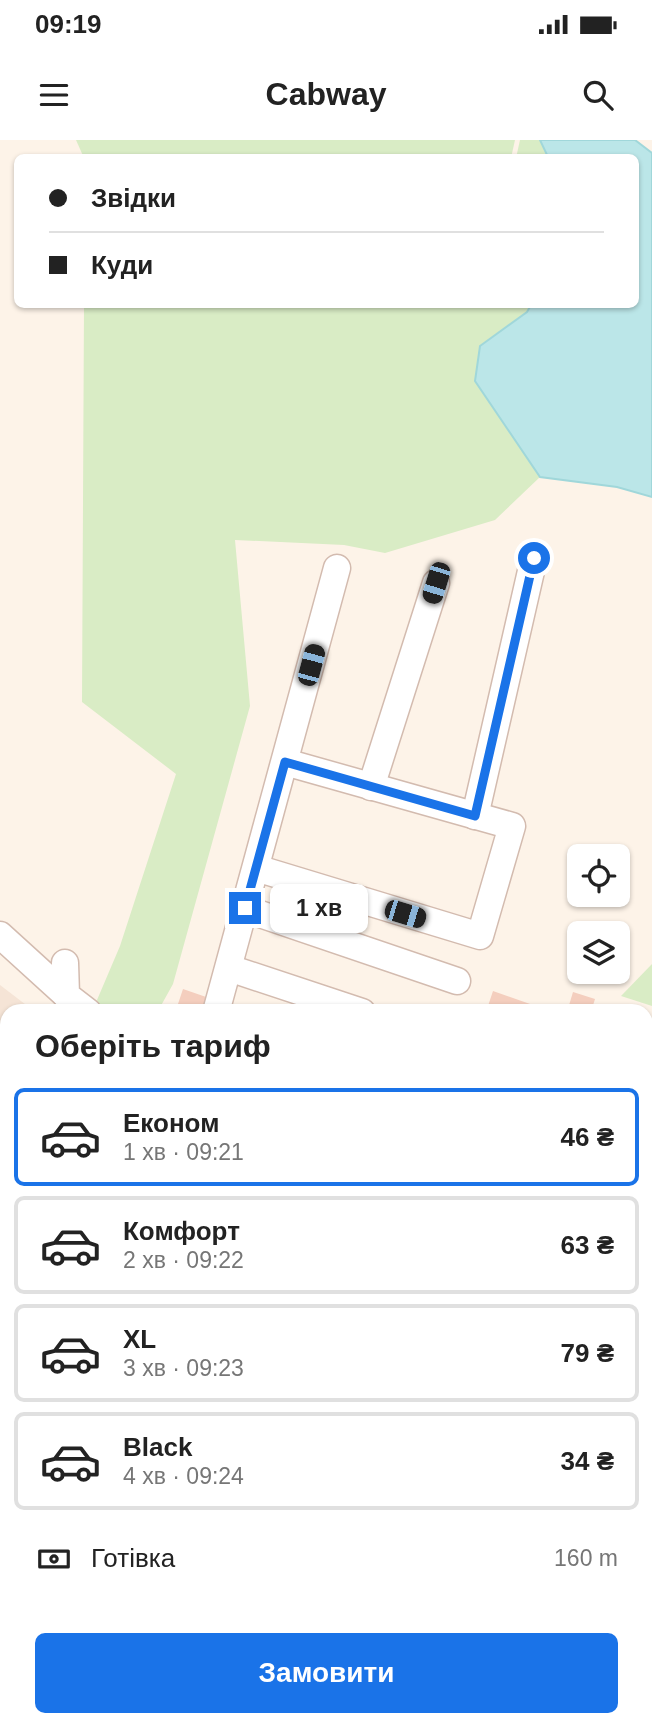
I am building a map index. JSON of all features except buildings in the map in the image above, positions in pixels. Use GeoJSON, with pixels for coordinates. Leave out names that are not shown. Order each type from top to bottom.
{"type":"FeatureCollection","features":[{"type":"Feature","properties":{"kind":"street"},"geometry":{"type":"LineString","coordinates":[[475,816],[534,558]]}},
{"type":"Feature","properties":{"kind":"street"},"geometry":{"type":"LineString","coordinates":[[218,1004],[337,568]]}},
{"type":"Feature","properties":{"kind":"street"},"geometry":{"type":"LineString","coordinates":[[371,787],[436,583]]}},
{"type":"Feature","properties":{"kind":"street"},"geometry":{"type":"LineString","coordinates":[[256,868],[480,936],[512,826],[285,762]]}},
{"type":"Feature","properties":{"kind":"street"},"geometry":{"type":"LineString","coordinates":[[245,908],[457,981]]}},
{"type":"Feature","properties":{"kind":"street"},"geometry":{"type":"LineString","coordinates":[[0,935],[78,1004]]}},
{"type":"Feature","properties":{"kind":"street"},"geometry":{"type":"LineString","coordinates":[[65,963],[66,995]]}},
{"type":"Feature","properties":{"kind":"street"},"geometry":{"type":"LineString","coordinates":[[229,968],[338,1004]]}},
{"type":"Feature","properties":{"kind":"shaded area"},"geometry":{"type":"Polygon","coordinates":[[[0,985],[25,1004],[0,1004],[0,985]]]}},
{"type":"Feature","properties":{"kind":"green space"},"geometry":{"type":"Polygon","coordinates":[[[76,140],[515,140],[512,154],[82,154],[76,140]]]}},
{"type":"Feature","properties":{"kind":"green space"},"geometry":{"type":"Polygon","coordinates":[[[520,140],[540,140],[547,154],[517,154],[520,140]]]}},
{"type":"Feature","properties":{"kind":"green space"},"geometry":{"type":"Polygon","coordinates":[[[84,308],[529,308],[480,346],[475,381],[540,477],[495,520],[385,553],[344,545],[235,540],[250,706],[173,984],[162,1004],[98,1004],[97,1000],[120,946],[176,774],[82,702],[84,308]]]}},
{"type":"Feature","properties":{"kind":"green space"},"geometry":{"type":"Polygon","coordinates":[[[652,964],[652,1004],[621,996],[652,964]]]}},
{"type":"Feature","properties":{"kind":"water"},"geometry":{"type":"Polygon","coordinates":[[[540,140],[635,140],[652,153],[652,497],[617,487],[540,477],[475,381],[480,346],[529,308],[639,308],[639,154],[547,154],[540,140]]]}},
{"type":"Feature","properties":{"kind":"route"},"geometry":{"type":"LineString","coordinates":[[245,908],[285,762],[475,816],[534,558]]}}]}
